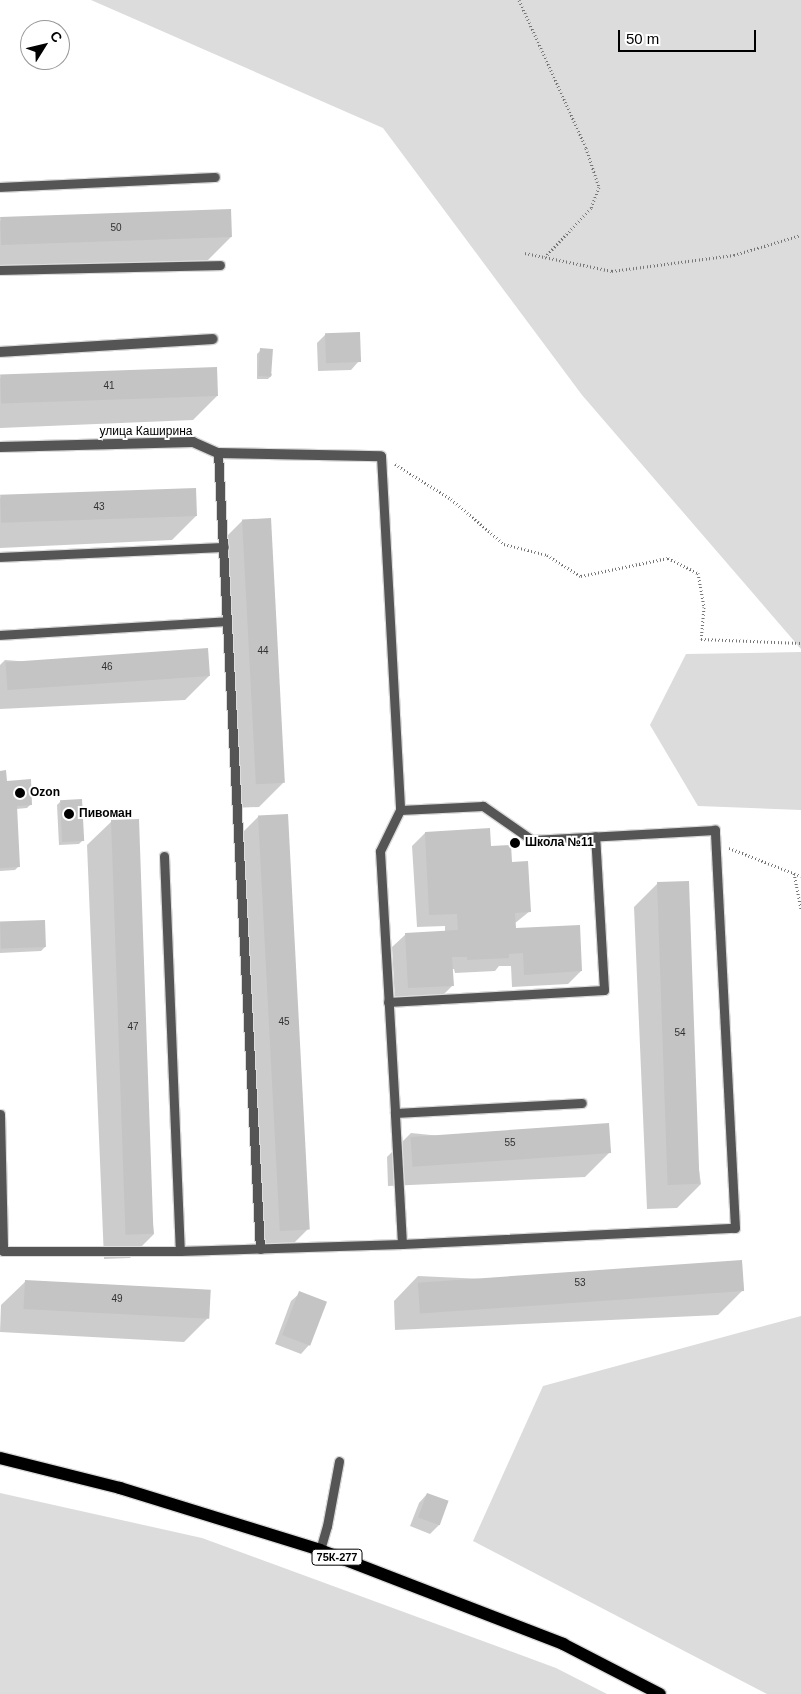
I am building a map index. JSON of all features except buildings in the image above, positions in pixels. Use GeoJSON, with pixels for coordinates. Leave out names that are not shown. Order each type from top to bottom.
{"type":"FeatureCollection","features":[{"type":"Feature","properties":{"kind":"main road","name":"75К-277"},"geometry":{"type":"LineString","coordinates":[[0,1458],[120,1488],[320,1550],[563,1644],[660,1694]]}},
{"type":"Feature","properties":{"kind":"street"},"geometry":{"type":"LineString","coordinates":[[0,352],[213,339]]}},
{"type":"Feature","properties":{"kind":"street","name":"улица Каширина"},"geometry":{"type":"LineString","coordinates":[[0,447],[193,442],[218,453],[381,456]]}},
{"type":"Feature","properties":{"kind":"lane"},"geometry":{"type":"LineString","coordinates":[[0,187],[215,177]]}},
{"type":"Feature","properties":{"kind":"lane"},"geometry":{"type":"LineString","coordinates":[[0,270],[220,264]]}},
{"type":"Feature","properties":{"kind":"lane"},"geometry":{"type":"LineString","coordinates":[[218,453],[260,1249]]}},
{"type":"Feature","properties":{"kind":"lane"},"geometry":{"type":"LineString","coordinates":[[381,456],[400,810],[380,851],[402,1244]]}},
{"type":"Feature","properties":{"kind":"lane"},"geometry":{"type":"LineString","coordinates":[[0,556],[224,547]]}},
{"type":"Feature","properties":{"kind":"lane"},"geometry":{"type":"LineString","coordinates":[[0,635],[228,621]]}},
{"type":"Feature","properties":{"kind":"lane"},"geometry":{"type":"LineString","coordinates":[[0,1114],[3,1251],[260,1249],[735,1228],[714,830],[532,840],[483,806],[400,810]]}},
{"type":"Feature","properties":{"kind":"lane"},"geometry":{"type":"LineString","coordinates":[[388,1002],[604,990],[595,836]]}},
{"type":"Feature","properties":{"kind":"lane"},"geometry":{"type":"LineString","coordinates":[[164,856],[180,1251]]}},
{"type":"Feature","properties":{"kind":"lane"},"geometry":{"type":"LineString","coordinates":[[395,1113],[582,1103]]}},
{"type":"Feature","properties":{"kind":"lane"},"geometry":{"type":"LineString","coordinates":[[320,1550],[327,1526],[339,1461]]}},
{"type":"Feature","properties":{"kind":"path"},"geometry":{"type":"LineString","coordinates":[[518,0],[586,148],[599,187],[591,208],[545,257]]}},
{"type":"Feature","properties":{"kind":"path"},"geometry":{"type":"LineString","coordinates":[[524,253],[612,271],[734,255],[801,235]]}},
{"type":"Feature","properties":{"kind":"path"},"geometry":{"type":"LineString","coordinates":[[381,456],[451,499],[504,544],[547,555],[582,576],[668,558],[698,573],[704,607],[701,638],[801,643]]}},
{"type":"Feature","properties":{"kind":"path"},"geometry":{"type":"LineString","coordinates":[[715,843],[801,876]]}},
{"type":"Feature","properties":{"kind":"path"},"geometry":{"type":"LineString","coordinates":[[794,872],[801,909]]}},
{"type":"Feature","properties":{"kind":"shaded area"},"geometry":{"type":"Polygon","coordinates":[[[91,0],[801,0],[801,649],[582,395],[383,128],[91,0]]]}},
{"type":"Feature","properties":{"kind":"shaded area"},"geometry":{"type":"Polygon","coordinates":[[[801,652],[801,810],[698,806],[650,725],[686,654],[801,652]]]}},
{"type":"Feature","properties":{"kind":"shaded area"},"geometry":{"type":"Polygon","coordinates":[[[801,1316],[801,1694],[767,1694],[473,1541],[543,1386],[801,1316]]]}},
{"type":"Feature","properties":{"kind":"shaded area"},"geometry":{"type":"Polygon","coordinates":[[[0,1493],[202,1538],[556,1668],[607,1694],[0,1694],[0,1493]]]}},
{"type":"Feature","properties":{"kind":"place","name":"Ozon"},"geometry":{"type":"Point","coordinates":[20,793]}},
{"type":"Feature","properties":{"kind":"place","name":"Пивоман"},"geometry":{"type":"Point","coordinates":[69,814]}},
{"type":"Feature","properties":{"kind":"place","name":"Школа №11"},"geometry":{"type":"Point","coordinates":[515,843]}}]}
